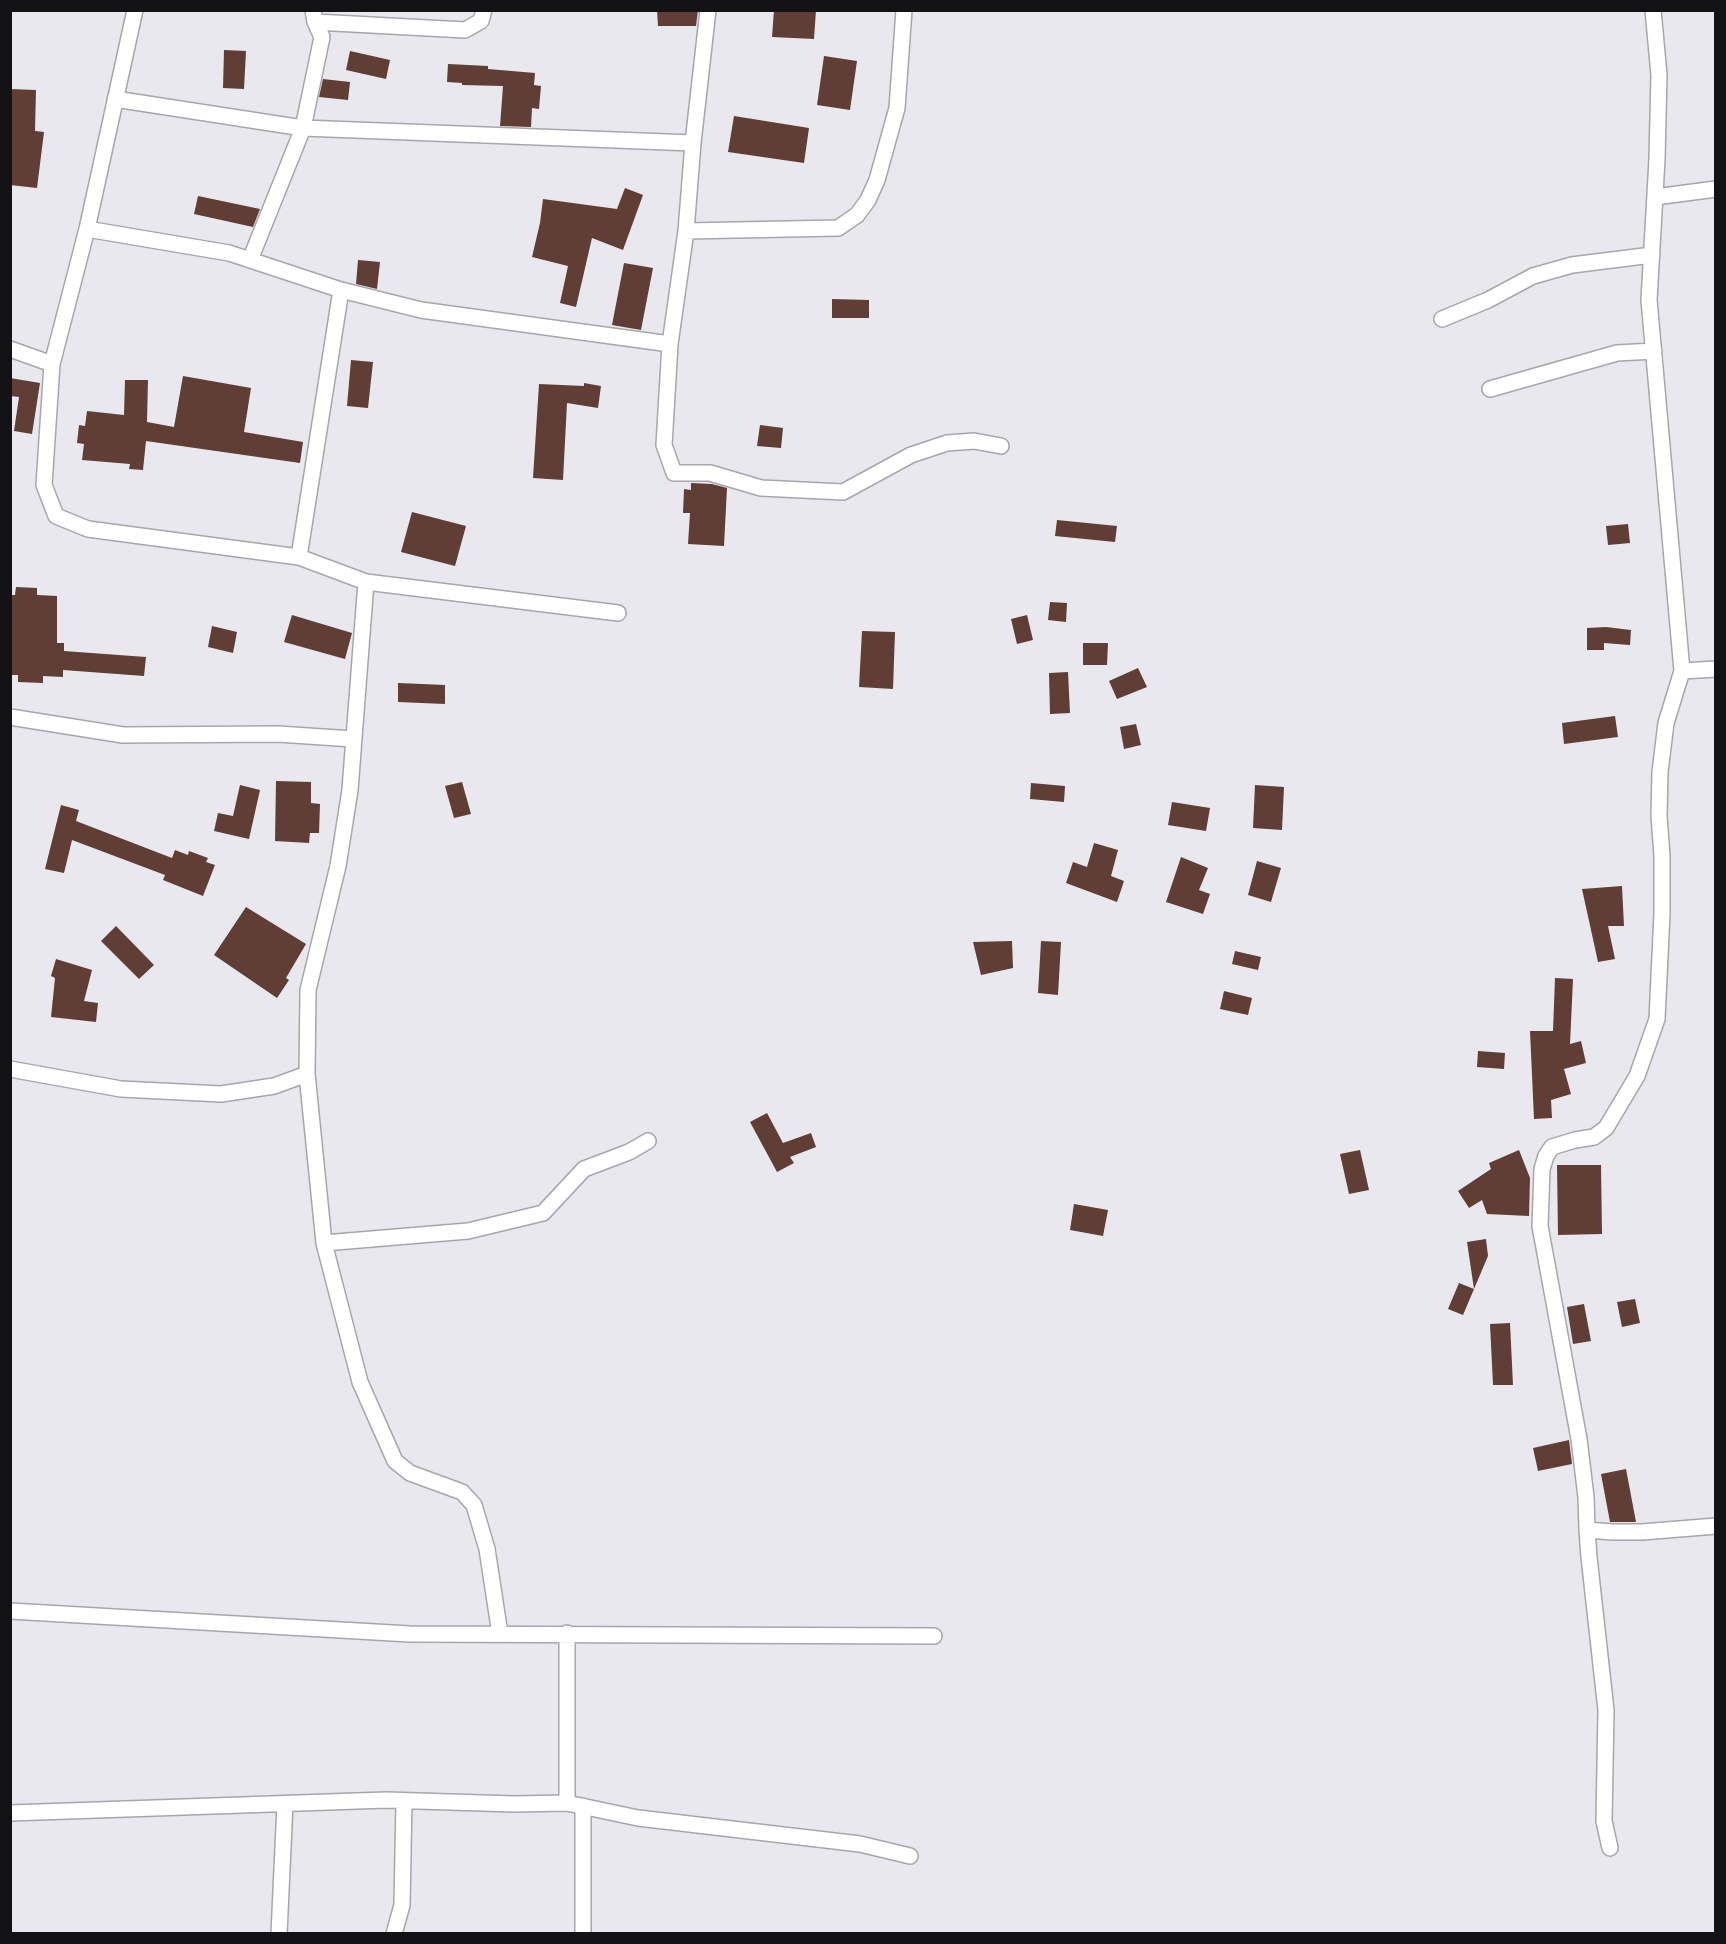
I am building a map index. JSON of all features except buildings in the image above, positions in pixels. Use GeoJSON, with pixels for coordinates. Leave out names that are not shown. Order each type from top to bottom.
{"type":"FeatureCollection","features":[{"type":"Feature","properties":{"kind":"street"},"geometry":{"type":"LineString","coordinates":[[135,10],[87,228],[52,364],[44,485],[56,516],[88,529],[299,557],[366,582],[618,613]]}},
{"type":"Feature","properties":{"kind":"street"},"geometry":{"type":"LineString","coordinates":[[250,260],[303,128],[322,37],[314,16],[465,30],[481,21],[484,10]]}},
{"type":"Feature","properties":{"kind":"street"},"geometry":{"type":"LineString","coordinates":[[708,10],[693,142],[686,231],[670,344],[664,445],[674,473],[710,473],[761,488],[843,492],[911,455],[947,443],[974,441],[1001,446]]}},
{"type":"Feature","properties":{"kind":"street"},"geometry":{"type":"LineString","coordinates":[[686,231],[838,228],[857,215],[868,200],[877,180],[897,108],[904,10]]}},
{"type":"Feature","properties":{"kind":"street"},"geometry":{"type":"LineString","coordinates":[[1610,1848],[1604,1821],[1606,1710],[1588,1557],[1586,1497],[1579,1439],[1540,1226],[1542,1169],[1545,1156],[1552,1148],[1575,1140],[1594,1137],[1606,1128],[1637,1076],[1657,1019],[1662,913],[1660,771],[1666,723],[1682,671],[1649,300],[1659,75],[1653,10]]}},
{"type":"Feature","properties":{"kind":"street"},"geometry":{"type":"LineString","coordinates":[[115,99],[303,128],[693,142]]}},
{"type":"Feature","properties":{"kind":"street"},"geometry":{"type":"LineString","coordinates":[[1655,197],[1716,189]]}},
{"type":"Feature","properties":{"kind":"street"},"geometry":{"type":"LineString","coordinates":[[87,228],[229,254],[342,290],[421,310],[670,344]]}},
{"type":"Feature","properties":{"kind":"street"},"geometry":{"type":"LineString","coordinates":[[1442,319],[1488,300],[1533,276],[1572,265],[1652,255]]}},
{"type":"Feature","properties":{"kind":"street"},"geometry":{"type":"LineString","coordinates":[[299,557],[342,290]]}},
{"type":"Feature","properties":{"kind":"street"},"geometry":{"type":"LineString","coordinates":[[10,350],[52,364]]}},
{"type":"Feature","properties":{"kind":"street"},"geometry":{"type":"LineString","coordinates":[[1490,389],[1617,353],[1654,351]]}},
{"type":"Feature","properties":{"kind":"street"},"geometry":{"type":"LineString","coordinates":[[366,582],[350,789],[340,856],[308,990],[307,1074],[324,1243],[360,1382],[395,1461],[410,1473],[462,1492],[474,1505],[487,1549],[500,1634]]}},
{"type":"Feature","properties":{"kind":"street"},"geometry":{"type":"LineString","coordinates":[[1682,671],[1716,669]]}},
{"type":"Feature","properties":{"kind":"street"},"geometry":{"type":"LineString","coordinates":[[10,717],[123,735],[278,734],[353,739]]}},
{"type":"Feature","properties":{"kind":"street"},"geometry":{"type":"LineString","coordinates":[[10,1069],[121,1089],[221,1094],[274,1086],[307,1074]]}},
{"type":"Feature","properties":{"kind":"street"},"geometry":{"type":"LineString","coordinates":[[324,1243],[468,1231],[543,1213],[584,1169],[629,1152],[648,1141]]}},
{"type":"Feature","properties":{"kind":"street"},"geometry":{"type":"LineString","coordinates":[[1587,1530],[1613,1533],[1716,1526]]}},
{"type":"Feature","properties":{"kind":"street"},"geometry":{"type":"LineString","coordinates":[[10,1611],[410,1634],[934,1636]]}},
{"type":"Feature","properties":{"kind":"street"},"geometry":{"type":"LineString","coordinates":[[567,1634],[567,1803]]}},
{"type":"Feature","properties":{"kind":"street"},"geometry":{"type":"LineString","coordinates":[[394,1934],[402,1905],[404,1801]]}},
{"type":"Feature","properties":{"kind":"street"},"geometry":{"type":"LineString","coordinates":[[10,1813],[404,1801],[567,1803],[638,1818],[860,1844],[910,1856]]}},
{"type":"Feature","properties":{"kind":"street"},"geometry":{"type":"LineString","coordinates":[[279,1934],[285,1804]]}},
{"type":"Feature","properties":{"kind":"street"},"geometry":{"type":"LineString","coordinates":[[583,1806],[583,1934]]}}]}
